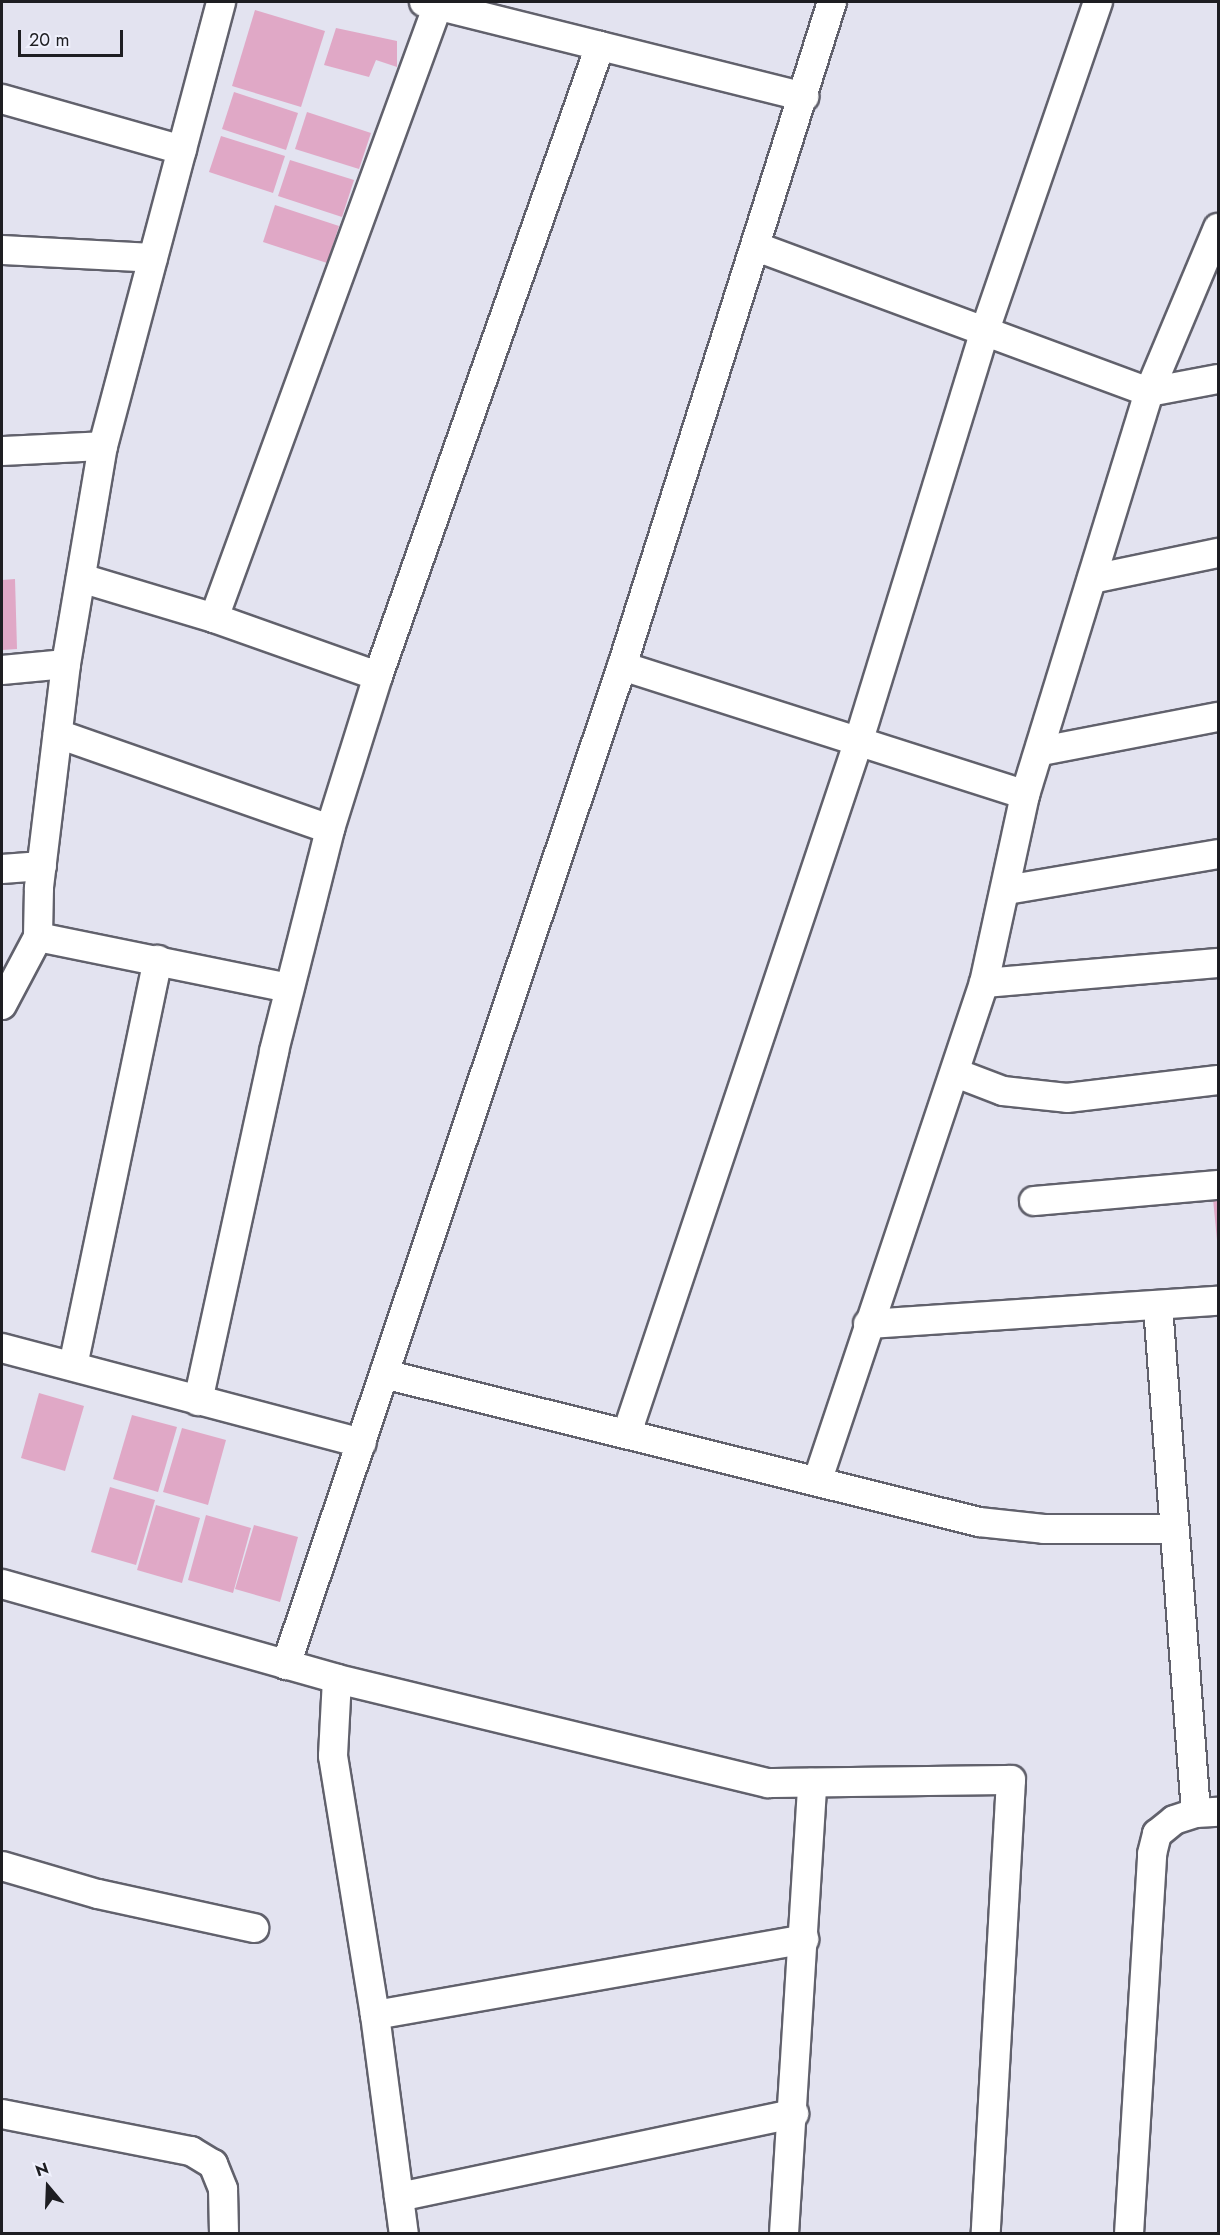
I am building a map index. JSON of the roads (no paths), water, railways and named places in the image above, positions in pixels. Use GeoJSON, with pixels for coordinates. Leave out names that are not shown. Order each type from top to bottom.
{"type":"FeatureCollection","features":[{"type":"Feature","properties":{"kind":"street"},"geometry":{"type":"LineString","coordinates":[[2,1005],[38,938],[42,866],[66,664],[103,446],[221,2]]}},
{"type":"Feature","properties":{"kind":"street"},"geometry":{"type":"LineString","coordinates":[[286,1665],[622,666],[757,247],[832,2]]}},
{"type":"Feature","properties":{"kind":"street"},"geometry":{"type":"LineString","coordinates":[[627,1433],[858,742],[984,333],[1098,2]]}},
{"type":"Feature","properties":{"kind":"street"},"geometry":{"type":"LineString","coordinates":[[214,618],[431,3],[804,97]]}},
{"type":"Feature","properties":{"kind":"street"},"geometry":{"type":"LineString","coordinates":[[198,1401],[289,988],[330,828],[378,676],[600,46]]}},
{"type":"Feature","properties":{"kind":"street"},"geometry":{"type":"LineString","coordinates":[[2,99],[182,150]]}},
{"type":"Feature","properties":{"kind":"street"},"geometry":{"type":"LineString","coordinates":[[818,1479],[868,1324],[956,1073],[984,984],[1026,795],[1149,392],[1213,262],[1218,228]]}},
{"type":"Feature","properties":{"kind":"street"},"geometry":{"type":"LineString","coordinates":[[757,247],[984,333],[1149,392],[1218,379]]}},
{"type":"Feature","properties":{"kind":"street"},"geometry":{"type":"LineString","coordinates":[[2,250],[153,258]]}},
{"type":"Feature","properties":{"kind":"street"},"geometry":{"type":"LineString","coordinates":[[2,451],[103,446]]}},
{"type":"Feature","properties":{"kind":"street"},"geometry":{"type":"LineString","coordinates":[[1092,579],[1218,553]]}},
{"type":"Feature","properties":{"kind":"street"},"geometry":{"type":"LineString","coordinates":[[81,578],[214,618],[378,676]]}},
{"type":"Feature","properties":{"kind":"street"},"geometry":{"type":"LineString","coordinates":[[2,670],[66,664]]}},
{"type":"Feature","properties":{"kind":"street"},"geometry":{"type":"LineString","coordinates":[[622,666],[1026,795]]}},
{"type":"Feature","properties":{"kind":"street"},"geometry":{"type":"LineString","coordinates":[[1041,751],[1218,717]]}},
{"type":"Feature","properties":{"kind":"street"},"geometry":{"type":"LineString","coordinates":[[58,735],[330,828]]}},
{"type":"Feature","properties":{"kind":"street"},"geometry":{"type":"LineString","coordinates":[[1006,890],[1218,854]]}},
{"type":"Feature","properties":{"kind":"street"},"geometry":{"type":"LineString","coordinates":[[2,870],[42,866]]}},
{"type":"Feature","properties":{"kind":"street"},"geometry":{"type":"LineString","coordinates":[[38,938],[158,960],[289,988]]}},
{"type":"Feature","properties":{"kind":"street"},"geometry":{"type":"LineString","coordinates":[[73,1366],[158,960]]}},
{"type":"Feature","properties":{"kind":"street"},"geometry":{"type":"LineString","coordinates":[[984,984],[1218,963]]}},
{"type":"Feature","properties":{"kind":"street"},"geometry":{"type":"LineString","coordinates":[[956,1073],[1003,1090],[1067,1098],[1218,1080]]}},
{"type":"Feature","properties":{"kind":"street"},"geometry":{"type":"LineString","coordinates":[[1034,1201],[1218,1185]]}},
{"type":"Feature","properties":{"kind":"street"},"geometry":{"type":"LineString","coordinates":[[868,1324],[1218,1301]]}},
{"type":"Feature","properties":{"kind":"street"},"geometry":{"type":"LineString","coordinates":[[1129,2234],[1152,1854],[1157,1834],[1174,1820],[1207,1812],[1172,1529],[1158,1306]]}},
{"type":"Feature","properties":{"kind":"street"},"geometry":{"type":"LineString","coordinates":[[2,1348],[362,1443]]}},
{"type":"Feature","properties":{"kind":"street"},"geometry":{"type":"LineString","coordinates":[[384,1374],[818,1479],[979,1522],[1044,1529],[1172,1529]]}},
{"type":"Feature","properties":{"kind":"street"},"geometry":{"type":"LineString","coordinates":[[2,1584],[286,1665],[768,1782],[1011,1780],[986,2234]]}},
{"type":"Feature","properties":{"kind":"street"},"geometry":{"type":"LineString","coordinates":[[337,1678],[333,1756],[375,2015],[404,2234]]}},
{"type":"Feature","properties":{"kind":"street"},"geometry":{"type":"LineString","coordinates":[[784,2234],[794,2114],[812,1783]]}},
{"type":"Feature","properties":{"kind":"street"},"geometry":{"type":"LineString","coordinates":[[2,1866],[98,1894],[254,1928]]}},
{"type":"Feature","properties":{"kind":"street"},"geometry":{"type":"LineString","coordinates":[[375,2015],[804,1939]]}},
{"type":"Feature","properties":{"kind":"street"},"geometry":{"type":"LineString","coordinates":[[2,2114],[191,2151],[213,2164],[223,2189],[224,2234]]}},
{"type":"Feature","properties":{"kind":"street"},"geometry":{"type":"LineString","coordinates":[[399,2197],[794,2114]]}}]}
